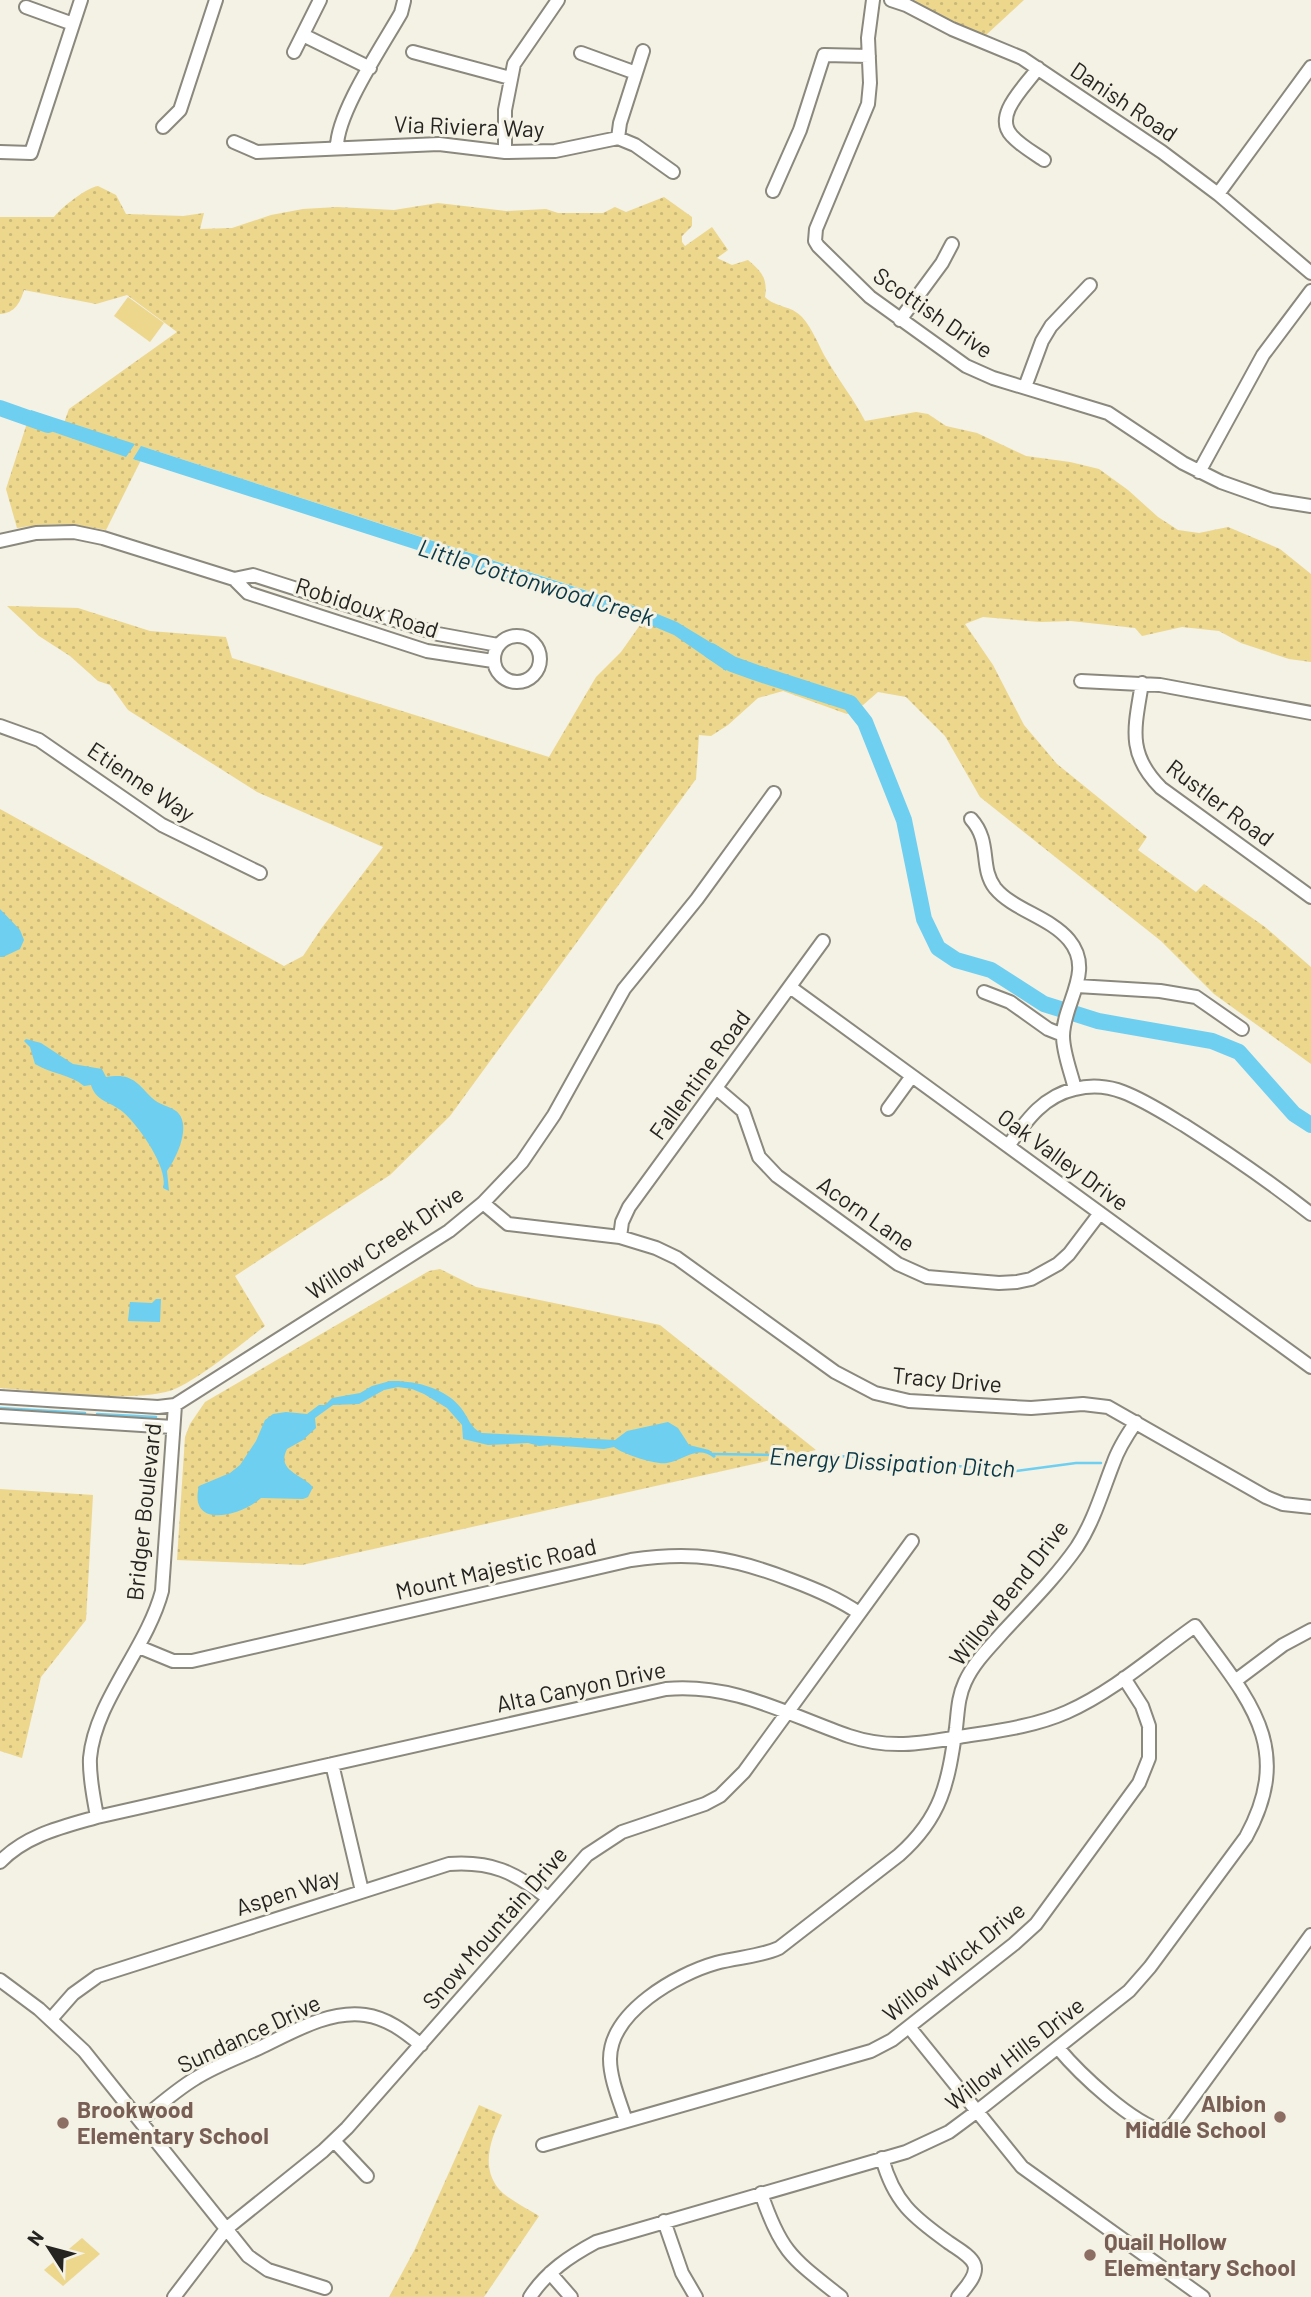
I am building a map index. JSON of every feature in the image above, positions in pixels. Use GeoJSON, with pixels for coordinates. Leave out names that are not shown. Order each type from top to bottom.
{"type":"FeatureCollection","features":[{"type":"Feature","properties":{"kind":"street"},"geometry":{"type":"LineString","coordinates":[[0,152],[31,153],[81,0]]}},
{"type":"Feature","properties":{"kind":"street"},"geometry":{"type":"LineString","coordinates":[[163,127],[180,110],[216,0]]}},
{"type":"Feature","properties":{"kind":"street"},"geometry":{"type":"LineString","coordinates":[[294,52],[320,0]]}},
{"type":"Feature","properties":{"kind":"street"},"geometry":{"type":"LineString","coordinates":[[505,152],[505,110],[510,78],[518,56],[558,0]]}},
{"type":"Feature","properties":{"kind":"street","name":"Scottish Drive"},"geometry":{"type":"LineString","coordinates":[[873,0],[868,38],[870,83],[866,113],[816,229],[815,241],[859,289],[966,366],[992,378],[1108,413],[1199,472],[1221,482],[1272,500],[1311,506]]}},
{"type":"Feature","properties":{"kind":"street","name":"Danish Road"},"geometry":{"type":"LineString","coordinates":[[891,0],[951,29],[1005,49],[1038,68],[1162,152],[1218,194],[1311,273]]}},
{"type":"Feature","properties":{"kind":"street"},"geometry":{"type":"LineString","coordinates":[[337,148],[345,112],[406,1]]}},
{"type":"Feature","properties":{"kind":"street"},"geometry":{"type":"LineString","coordinates":[[26,8],[73,23]]}},
{"type":"Feature","properties":{"kind":"street"},"geometry":{"type":"LineString","coordinates":[[303,35],[370,68]]}},
{"type":"Feature","properties":{"kind":"street"},"geometry":{"type":"LineString","coordinates":[[643,51],[620,123],[618,138],[635,145],[673,172]]}},
{"type":"Feature","properties":{"kind":"street"},"geometry":{"type":"LineString","coordinates":[[413,52],[510,78]]}},
{"type":"Feature","properties":{"kind":"street"},"geometry":{"type":"LineString","coordinates":[[582,53],[636,73]]}},
{"type":"Feature","properties":{"kind":"street"},"geometry":{"type":"LineString","coordinates":[[773,191],[800,131],[824,55],[869,56]]}},
{"type":"Feature","properties":{"kind":"street"},"geometry":{"type":"LineString","coordinates":[[1218,194],[1311,67]]}},
{"type":"Feature","properties":{"kind":"street"},"geometry":{"type":"LineString","coordinates":[[1038,68],[1010,107],[1006,121],[1010,134],[1044,160]]}},
{"type":"Feature","properties":{"kind":"street","name":"Via Riviera Way"},"geometry":{"type":"LineString","coordinates":[[234,142],[257,152],[439,144],[505,152],[555,151],[618,138]]}},
{"type":"Feature","properties":{"kind":"street"},"geometry":{"type":"LineString","coordinates":[[900,320],[942,263],[952,244]]}},
{"type":"Feature","properties":{"kind":"street"},"geometry":{"type":"LineString","coordinates":[[1024,387],[1042,341],[1051,326],[1090,285]]}},
{"type":"Feature","properties":{"kind":"street"},"geometry":{"type":"LineString","coordinates":[[1199,472],[1263,355],[1311,290]]}},
{"type":"Feature","properties":{"kind":"street","name":"Robidoux Road"},"geometry":{"type":"LineString","coordinates":[[0,541],[36,533],[74,532],[103,538],[234,579],[248,593],[427,650],[493,661],[498,673],[519,683],[525,683],[536,674],[541,657],[537,645],[532,641],[510,636],[498,645],[438,634],[253,575],[234,579]]}},
{"type":"Feature","properties":{"kind":"street"},"geometry":{"type":"LineString","coordinates":[[493,661],[498,645]]}},
{"type":"Feature","properties":{"kind":"street"},"geometry":{"type":"LineString","coordinates":[[1081,681],[1142,683],[1311,713]]}},
{"type":"Feature","properties":{"kind":"street","name":"Rustler Road"},"geometry":{"type":"LineString","coordinates":[[1142,683],[1134,730],[1135,744],[1148,775],[1161,788],[1311,897]]}},
{"type":"Feature","properties":{"kind":"street","name":"Etienne Way"},"geometry":{"type":"LineString","coordinates":[[0,726],[39,740],[162,825],[260,873]]}},
{"type":"Feature","properties":{"kind":"street","name":"Willow Creek Drive"},"geometry":{"type":"LineString","coordinates":[[176,1405],[449,1231],[483,1203],[522,1162],[539,1138],[624,989],[697,898],[774,793]]}},
{"type":"Feature","properties":{"kind":"street"},"geometry":{"type":"LineString","coordinates":[[971,819],[983,837],[988,873],[993,886],[1005,897],[1058,929],[1074,946],[1080,967],[1064,1031],[1075,1089]]}},
{"type":"Feature","properties":{"kind":"street","name":"Fallentine Road"},"geometry":{"type":"LineString","coordinates":[[620,1237],[622,1222],[629,1207],[822,941]]}},
{"type":"Feature","properties":{"kind":"street"},"geometry":{"type":"LineString","coordinates":[[1077,986],[1160,991],[1196,997],[1242,1029]]}},
{"type":"Feature","properties":{"kind":"street","name":"Oak Valley Drive"},"geometry":{"type":"LineString","coordinates":[[790,987],[1311,1367]]}},
{"type":"Feature","properties":{"kind":"street"},"geometry":{"type":"LineString","coordinates":[[984,992],[1010,1002],[1048,1029],[1064,1031]]}},
{"type":"Feature","properties":{"kind":"street"},"geometry":{"type":"LineString","coordinates":[[888,1109],[912,1076]]}},
{"type":"Feature","properties":{"kind":"street","name":"Acorn Lane"},"geometry":{"type":"LineString","coordinates":[[716,1088],[743,1111],[759,1157],[777,1176],[898,1264],[928,1277],[999,1283],[1031,1279],[1069,1254],[1100,1213]]}},
{"type":"Feature","properties":{"kind":"street"},"geometry":{"type":"LineString","coordinates":[[1008,1146],[1034,1111],[1058,1095],[1075,1089],[1109,1088],[1139,1099],[1243,1163],[1311,1214]]}},
{"type":"Feature","properties":{"kind":"street","name":"Tracy Drive"},"geometry":{"type":"LineString","coordinates":[[483,1203],[508,1224],[620,1237],[656,1248],[677,1258],[835,1372],[875,1393],[909,1401],[1031,1408],[1096,1404],[1108,1407],[1266,1497],[1283,1504],[1311,1507]]}},
{"type":"Feature","properties":{"kind":"street"},"geometry":{"type":"LineString","coordinates":[[0,1397],[158,1407],[176,1405]]}},
{"type":"Feature","properties":{"kind":"street","name":"Bridger Boulevard"},"geometry":{"type":"LineString","coordinates":[[97,1817],[90,1775],[93,1742],[104,1710],[139,1647],[162,1591],[176,1405]]}},
{"type":"Feature","properties":{"kind":"street"},"geometry":{"type":"LineString","coordinates":[[0,1416],[173,1427]]}},
{"type":"Feature","properties":{"kind":"street","name":"Willow Bend Drive"},"geometry":{"type":"LineString","coordinates":[[626,2122],[610,2059],[615,2036],[629,2014],[690,1973],[717,1963],[779,1948],[915,1841],[938,1807],[950,1772],[959,1696],[973,1666],[1060,1569],[1079,1543],[1097,1509],[1118,1452],[1136,1422]]}},
{"type":"Feature","properties":{"kind":"street","name":"Snow Mountain Drive"},"geometry":{"type":"LineString","coordinates":[[174,2297],[226,2230],[334,2141],[587,1855],[609,1839],[705,1804],[720,1796],[744,1772],[912,1541]]}},
{"type":"Feature","properties":{"kind":"street","name":"Mount Majestic Road"},"geometry":{"type":"LineString","coordinates":[[139,1647],[173,1661],[192,1661],[631,1560],[663,1555],[695,1555],[759,1567],[820,1591],[859,1613]]}},
{"type":"Feature","properties":{"kind":"street","name":"Alta Canyon Drive"},"geometry":{"type":"LineString","coordinates":[[0,1862],[22,1843],[55,1829],[97,1817],[666,1689],[689,1687],[736,1693],[872,1742],[890,1745],[1021,1727],[1044,1721],[1088,1702],[1195,1626]]}},
{"type":"Feature","properties":{"kind":"street","name":"Willow Hills Drive"},"geometry":{"type":"LineString","coordinates":[[530,2297],[563,2262],[596,2242],[906,2152],[933,2140],[976,2112],[1141,1979],[1246,1837],[1256,1819],[1266,1782],[1266,1752],[1255,1712],[1195,1626]]}},
{"type":"Feature","properties":{"kind":"street"},"geometry":{"type":"LineString","coordinates":[[1235,1681],[1283,1645],[1311,1630]]}},
{"type":"Feature","properties":{"kind":"street","name":"Willow Wick Drive"},"geometry":{"type":"LineString","coordinates":[[543,2144],[862,2054],[887,2044],[1014,1944],[1036,1924],[1139,1783],[1149,1758],[1149,1726],[1142,1706],[1124,1678]]}},
{"type":"Feature","properties":{"kind":"street"},"geometry":{"type":"LineString","coordinates":[[331,1764],[362,1891]]}},
{"type":"Feature","properties":{"kind":"street","name":"Aspen Way"},"geometry":{"type":"LineString","coordinates":[[51,2019],[73,1994],[98,1976],[429,1869],[469,1862],[489,1865],[525,1880],[548,1898]]}},
{"type":"Feature","properties":{"kind":"street"},"geometry":{"type":"LineString","coordinates":[[1058,2048],[1084,2078],[1145,2123],[1164,2131],[1172,2126],[1311,1935]]}},
{"type":"Feature","properties":{"kind":"street"},"geometry":{"type":"LineString","coordinates":[[0,1980],[51,2019],[84,2051],[248,2256],[268,2270],[325,2288]]}},
{"type":"Feature","properties":{"kind":"street","name":"Sundance Drive"},"geometry":{"type":"LineString","coordinates":[[140,2121],[175,2092],[211,2070],[335,2016],[349,2014],[377,2018],[401,2029],[421,2045]]}},
{"type":"Feature","properties":{"kind":"street"},"geometry":{"type":"LineString","coordinates":[[909,2027],[1022,2167],[1203,2297]]}},
{"type":"Feature","properties":{"kind":"street"},"geometry":{"type":"LineString","coordinates":[[334,2141],[367,2176]]}},
{"type":"Feature","properties":{"kind":"street"},"geometry":{"type":"LineString","coordinates":[[881,2158],[892,2189],[910,2213],[970,2258],[974,2264],[972,2278],[958,2297]]}},
{"type":"Feature","properties":{"kind":"street"},"geometry":{"type":"LineString","coordinates":[[761,2193],[783,2246],[804,2270],[841,2297]]}},
{"type":"Feature","properties":{"kind":"street"},"geometry":{"type":"LineString","coordinates":[[664,2221],[678,2263],[696,2297]]}},
{"type":"Feature","properties":{"kind":"street"},"geometry":{"type":"LineString","coordinates":[[550,2273],[571,2297]]}},
{"type":"Feature","properties":{"kind":"shaded area"},"geometry":{"type":"Polygon","coordinates":[[[904,0],[1024,0],[986,35],[943,20],[904,0]]]}},
{"type":"Feature","properties":{"kind":"shaded area"},"geometry":{"type":"Polygon","coordinates":[[[98,186],[116,195],[126,214],[183,216],[204,213],[200,229],[232,228],[271,215],[303,209],[337,207],[394,210],[438,203],[506,211],[546,209],[558,213],[603,213],[615,207],[626,212],[664,197],[692,217],[692,226],[682,236],[685,246],[712,227],[728,250],[717,258],[732,265],[748,260],[762,276],[765,297],[802,317],[865,421],[916,412],[928,414],[946,426],[977,433],[1026,456],[1099,469],[1178,530],[1199,533],[1228,527],[1280,549],[1311,574],[1311,662],[1289,659],[1241,643],[1219,631],[1182,627],[1142,636],[1135,628],[1071,621],[1040,622],[983,617],[965,624],[993,665],[1024,725],[1057,764],[1147,837],[1138,850],[1196,892],[1204,884],[1265,927],[1311,967],[1311,1064],[1214,994],[1161,941],[980,797],[945,736],[906,697],[878,692],[847,714],[783,691],[758,698],[728,725],[711,736],[699,735],[696,779],[450,1116],[390,1175],[235,1276],[265,1326],[199,1376],[161,1393],[117,1396],[0,1388],[0,809],[284,966],[303,956],[383,847],[257,792],[128,710],[110,685],[98,681],[70,656],[39,636],[7,606],[78,608],[150,631],[226,637],[232,658],[549,757],[596,677],[621,652],[650,611],[147,448],[106,530],[61,525],[17,528],[6,489],[27,423],[60,434],[69,409],[177,332],[127,295],[96,304],[24,290],[21,299],[10,312],[0,314],[0,217],[54,217],[74,198],[98,186]]]}},
{"type":"Feature","properties":{"kind":"shaded area"},"geometry":{"type":"Polygon","coordinates":[[[128,297],[164,323],[150,342],[114,316],[128,297]]]}},
{"type":"Feature","properties":{"kind":"shaded area"},"geometry":{"type":"Polygon","coordinates":[[[440,1269],[476,1287],[660,1325],[816,1450],[302,1565],[177,1560],[185,1437],[190,1424],[205,1402],[429,1271],[440,1269]]]}},
{"type":"Feature","properties":{"kind":"shaded area"},"geometry":{"type":"Polygon","coordinates":[[[0,1489],[93,1495],[86,1620],[41,1677],[22,1758],[0,1751],[0,1489]]]}},
{"type":"Feature","properties":{"kind":"shaded area"},"geometry":{"type":"Polygon","coordinates":[[[479,2105],[502,2115],[490,2151],[493,2179],[506,2196],[539,2216],[484,2297],[389,2297],[415,2249],[479,2105]]]}},
{"type":"Feature","properties":{"kind":"shaded area"},"geometry":{"type":"Polygon","coordinates":[[[82,2238],[100,2254],[63,2286],[44,2270],[82,2238]]]}},
{"type":"Feature","properties":{"kind":"water"},"geometry":{"type":"Polygon","coordinates":[[[31,410],[135,444],[126,457],[27,423],[31,410]]]}},
{"type":"Feature","properties":{"kind":"water"},"geometry":{"type":"Polygon","coordinates":[[[141,446],[655,613],[677,622],[733,656],[726,671],[674,635],[648,624],[133,459],[141,446]]]}},
{"type":"Feature","properties":{"kind":"water"},"geometry":{"type":"Polygon","coordinates":[[[0,909],[20,930],[24,940],[20,949],[3,957],[0,957],[0,909]]]}},
{"type":"Feature","properties":{"kind":"water"},"geometry":{"type":"Polygon","coordinates":[[[26,1039],[41,1043],[73,1064],[102,1069],[106,1077],[122,1076],[133,1080],[155,1100],[176,1111],[181,1117],[183,1133],[175,1158],[167,1171],[169,1191],[163,1188],[164,1180],[151,1147],[129,1118],[96,1095],[91,1085],[84,1086],[35,1064],[30,1047],[24,1041],[26,1039]]]}},
{"type":"Feature","properties":{"kind":"water"},"geometry":{"type":"Polygon","coordinates":[[[161,1299],[160,1322],[128,1321],[130,1302],[152,1303],[161,1299]]]}},
{"type":"Feature","properties":{"kind":"water"},"geometry":{"type":"Polygon","coordinates":[[[390,1381],[419,1384],[447,1395],[482,1433],[615,1440],[627,1431],[668,1422],[678,1428],[689,1445],[709,1450],[716,1456],[714,1458],[708,1454],[696,1453],[673,1462],[662,1463],[624,1453],[614,1447],[604,1449],[539,1446],[528,1443],[488,1445],[463,1439],[462,1425],[447,1408],[424,1394],[398,1387],[384,1390],[359,1404],[333,1405],[315,1418],[316,1428],[287,1449],[287,1467],[313,1487],[308,1497],[261,1498],[230,1514],[209,1514],[201,1509],[198,1500],[199,1486],[230,1473],[240,1465],[256,1441],[265,1420],[273,1414],[307,1414],[319,1405],[325,1405],[332,1398],[360,1393],[390,1381]]]}},
{"type":"Feature","properties":{"kind":"waterway","name":"Little Cottonwood Creek"},"geometry":{"type":"LineString","coordinates":[[0,408],[48,425]]}},
{"type":"Feature","properties":{"kind":"waterway","name":"Little Cottonwood Creek"},"geometry":{"type":"LineString","coordinates":[[711,651],[732,664],[850,703],[865,722],[904,820],[924,919],[938,948],[956,960],[991,970],[1044,1004],[1098,1021],[1212,1041],[1239,1052],[1294,1114],[1311,1125]]}},
{"type":"Feature","properties":{"kind":"waterway","name":"Energy Dissipation Ditch"},"geometry":{"type":"LineString","coordinates":[[0,1408],[85,1413]]}},
{"type":"Feature","properties":{"kind":"waterway","name":"Energy Dissipation Ditch"},"geometry":{"type":"LineString","coordinates":[[97,1414],[156,1417]]}},
{"type":"Feature","properties":{"kind":"waterway","name":"Energy Dissipation Ditch"},"geometry":{"type":"LineString","coordinates":[[713,1454],[840,1456],[1016,1471],[1076,1463],[1101,1463]]}},
{"type":"Feature","properties":{"kind":"place","name":"Albion Middle School"},"geometry":{"type":"Point","coordinates":[1280,2117]}},
{"type":"Feature","properties":{"kind":"place","name":"Brookwood Elementary School"},"geometry":{"type":"Point","coordinates":[63,2123]}},
{"type":"Feature","properties":{"kind":"place","name":"Quail Hollow Elementary School"},"geometry":{"type":"Point","coordinates":[1090,2255]}}]}
